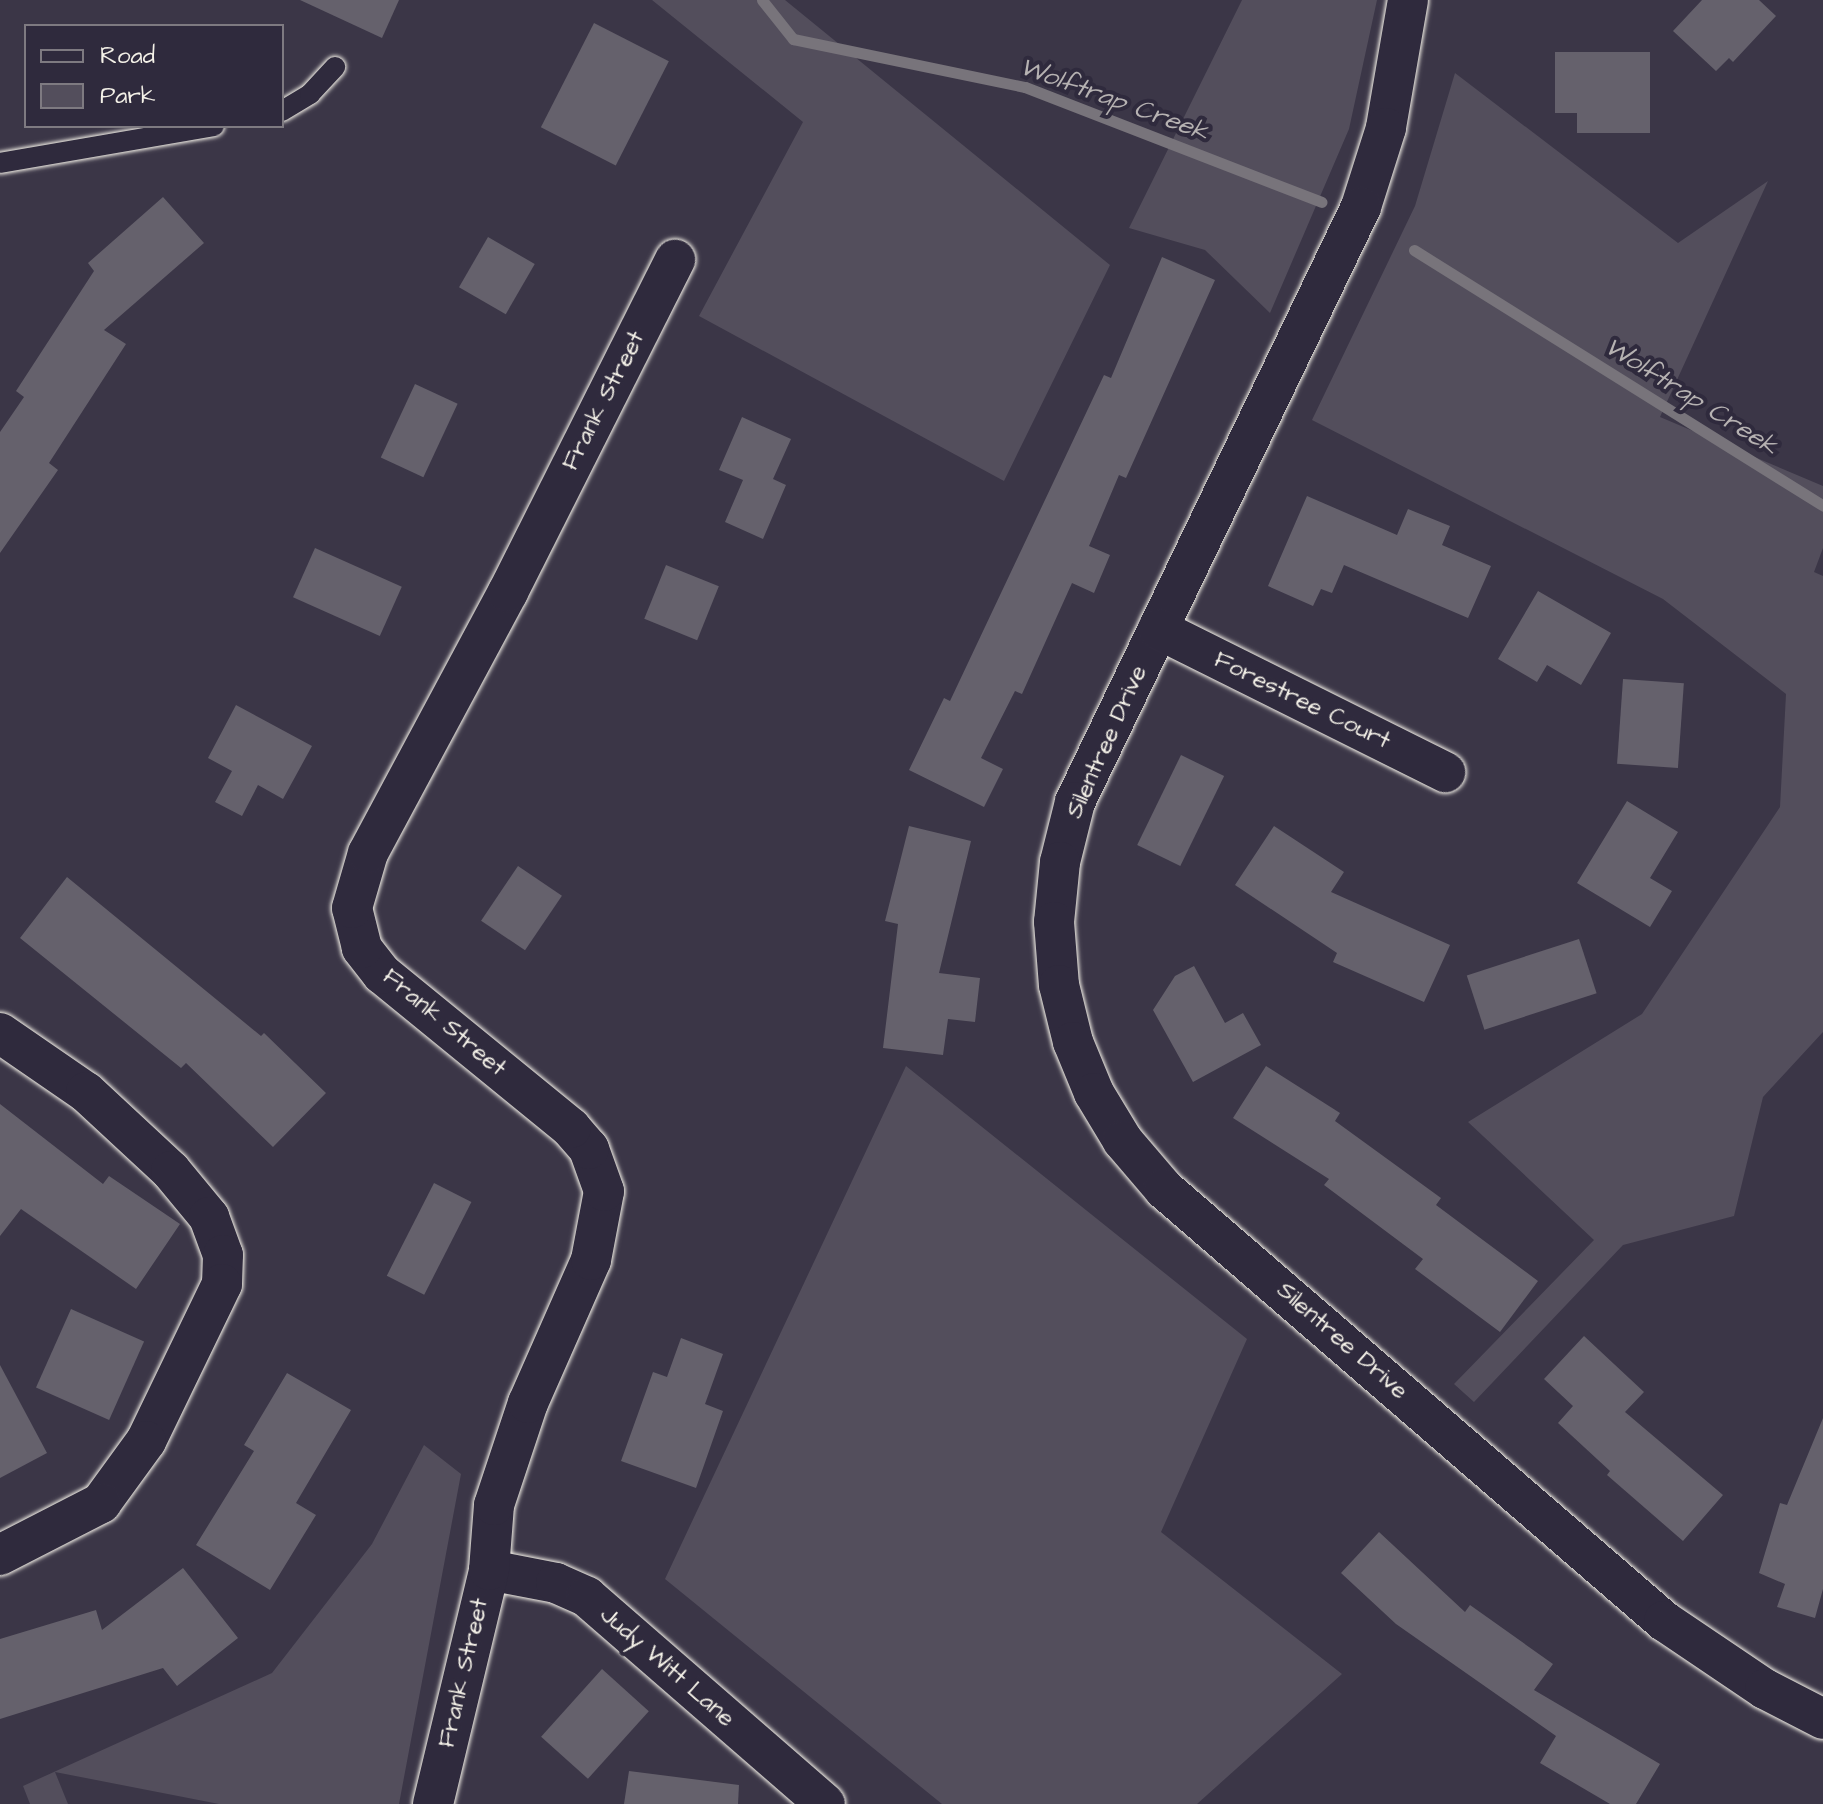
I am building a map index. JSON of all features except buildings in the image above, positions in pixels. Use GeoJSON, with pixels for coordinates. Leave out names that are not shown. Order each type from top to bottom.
{"type":"FeatureCollection","features":[{"type":"Feature","properties":{"kind":"street","name":"Silentree Drive"},"geometry":{"type":"LineString","coordinates":[[1408,0],[1386,128],[1361,207],[1075,802],[1060,862],[1054,922],[1059,985],[1073,1042],[1116,1129],[1164,1189],[1664,1621],[1765,1689],[1823,1719]]}},
{"type":"Feature","properties":{"kind":"street","name":"Frank Street"},"geometry":{"type":"LineString","coordinates":[[433,1804],[489,1570],[494,1505],[528,1403],[591,1260],[604,1191],[589,1149],[571,1128],[382,974],[362,948],[352,908],[368,853],[508,592],[675,260]]}},
{"type":"Feature","properties":{"kind":"street","name":"Forestree Court"},"geometry":{"type":"LineString","coordinates":[[1158,629],[1445,772]]}},
{"type":"Feature","properties":{"kind":"street"},"geometry":{"type":"LineString","coordinates":[[0,1033],[86,1092],[160,1160],[209,1217],[223,1255],[222,1284],[146,1441],[114,1486],[101,1503],[69,1523],[0,1555]]}},
{"type":"Feature","properties":{"kind":"street","name":"Judy Witt Lane"},"geometry":{"type":"LineString","coordinates":[[489,1570],[556,1583],[587,1597],[825,1804]]}},
{"type":"Feature","properties":{"kind":"lane"},"geometry":{"type":"LineString","coordinates":[[284,110],[310,94],[335,67]]}},
{"type":"Feature","properties":{"kind":"lane"},"geometry":{"type":"LineString","coordinates":[[0,163],[202,128]]}},
{"type":"Feature","properties":{"kind":"green space"},"geometry":{"type":"Polygon","coordinates":[[[652,0],[785,0],[1110,265],[1004,481],[699,316],[803,122],[652,0]]]}},
{"type":"Feature","properties":{"kind":"green space"},"geometry":{"type":"Polygon","coordinates":[[[1242,0],[1377,0],[1349,129],[1270,313],[1205,250],[1129,228],[1242,0]]]}},
{"type":"Feature","properties":{"kind":"green space"},"geometry":{"type":"Polygon","coordinates":[[[1455,73],[1678,243],[1768,181],[1660,417],[1823,486],[1823,548],[1814,572],[1823,576],[1823,1032],[1763,1097],[1734,1216],[1623,1245],[1474,1402],[1454,1384],[1594,1240],[1468,1122],[1642,1014],[1780,807],[1786,694],[1663,599],[1312,420],[1415,206],[1455,73]]]}},
{"type":"Feature","properties":{"kind":"green space"},"geometry":{"type":"Polygon","coordinates":[[[906,1066],[1247,1339],[1161,1532],[1342,1674],[1197,1804],[942,1804],[665,1579],[906,1066]]]}},
{"type":"Feature","properties":{"kind":"green space"},"geometry":{"type":"Polygon","coordinates":[[[424,1445],[461,1474],[399,1804],[219,1804],[55,1772],[68,1804],[30,1804],[23,1786],[272,1673],[372,1544],[424,1445]]]}},
{"type":"Feature","properties":{"kind":"waterway","name":"Wolftrap Creek"},"geometry":{"type":"LineString","coordinates":[[762,0],[793,39],[1025,87],[1322,202]]}},
{"type":"Feature","properties":{"kind":"waterway","name":"Wolftrap Creek"},"geometry":{"type":"LineString","coordinates":[[1414,250],[1823,506]]}}]}
